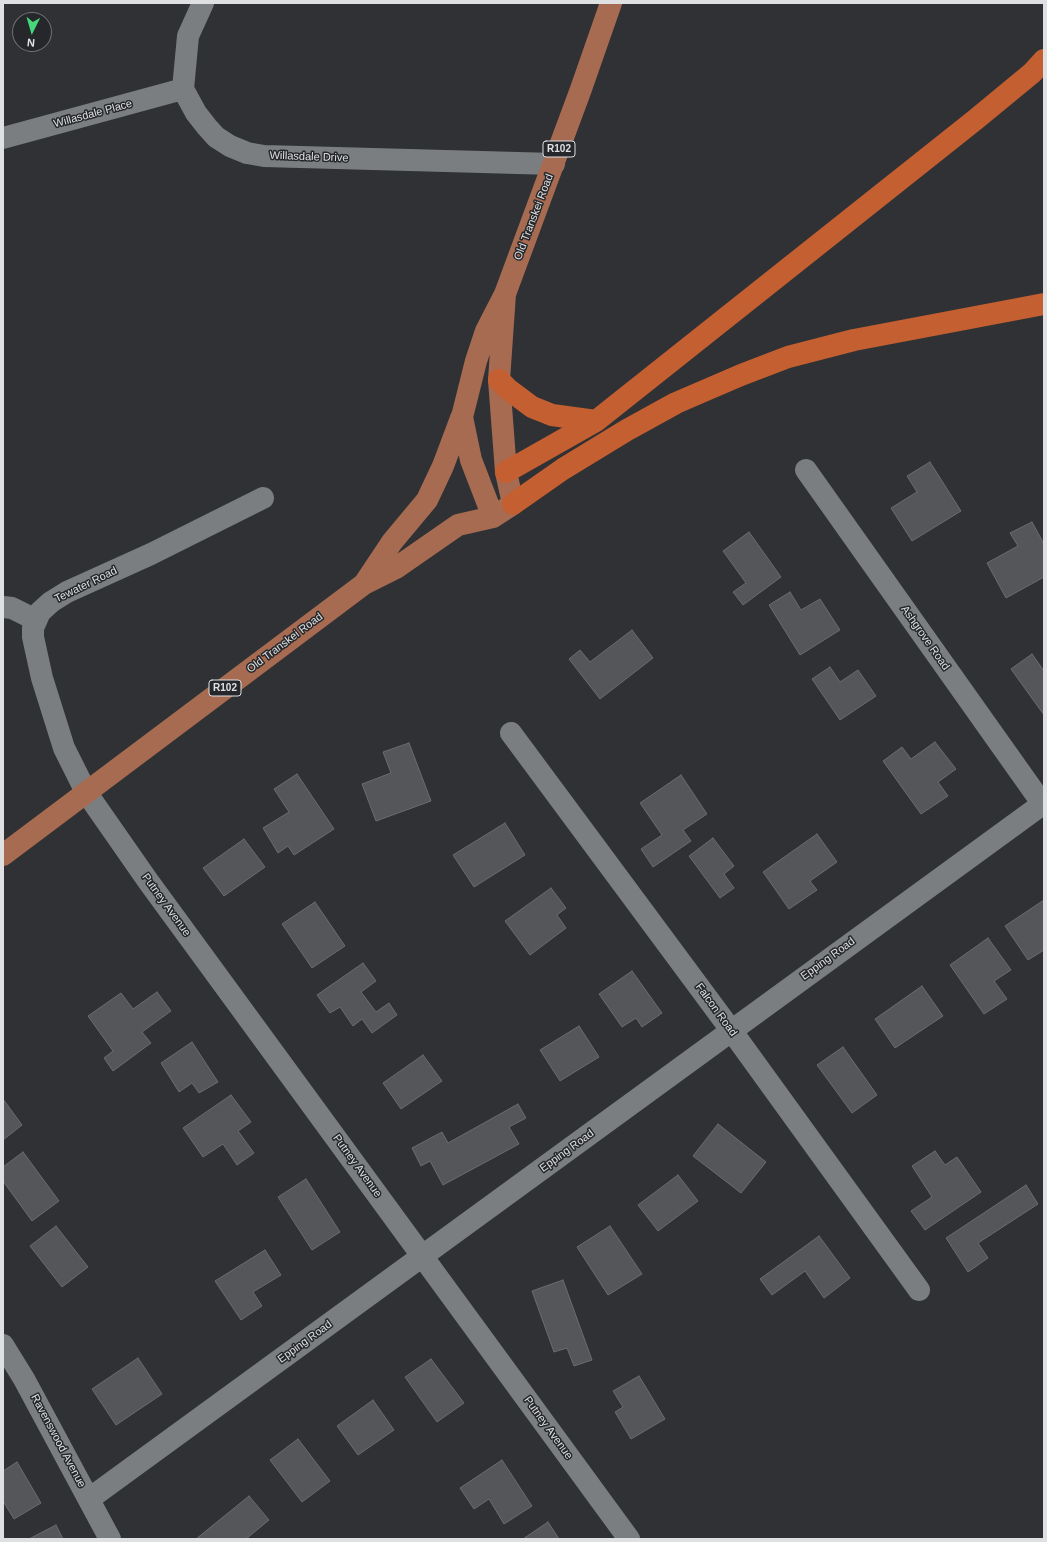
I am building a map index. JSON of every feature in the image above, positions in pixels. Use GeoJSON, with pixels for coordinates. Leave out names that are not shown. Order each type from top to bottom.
{"type":"FeatureCollection","features":[{"type":"Feature","properties":{"kind":"highway"},"geometry":{"type":"LineString","coordinates":[[506,472],[596,420],[975,120],[1032,73],[1044,60]]}},
{"type":"Feature","properties":{"kind":"highway"},"geometry":{"type":"LineString","coordinates":[[513,504],[563,469],[626,430],[676,403],[741,375],[788,357],[854,340],[1044,304]]}},
{"type":"Feature","properties":{"kind":"highway"},"geometry":{"type":"LineString","coordinates":[[499,380],[508,389],[532,407],[552,416],[596,420]]}},
{"type":"Feature","properties":{"kind":"main road","name":"Old Transkei Road"},"geometry":{"type":"LineString","coordinates":[[493,517],[480,487],[471,460],[462,417],[476,361],[486,331],[505,294],[554,164],[611,3]]}},
{"type":"Feature","properties":{"kind":"main road","name":"Old Transkei Road"},"geometry":{"type":"LineString","coordinates":[[3,855],[364,584],[396,568],[458,525],[493,517],[513,504],[506,472],[499,380],[505,294]]}},
{"type":"Feature","properties":{"kind":"main road"},"geometry":{"type":"LineString","coordinates":[[364,584],[392,542],[427,500],[443,466],[462,417]]}},
{"type":"Feature","properties":{"kind":"main road","name":"Old Transkei Road"},"geometry":{"type":"LineString","coordinates":[[458,525],[480,487],[506,472]]}},
{"type":"Feature","properties":{"kind":"street"},"geometry":{"type":"LineString","coordinates":[[183,89],[188,36],[203,3]]}},
{"type":"Feature","properties":{"kind":"street","name":"Willasdale Place"},"geometry":{"type":"LineString","coordinates":[[3,138],[183,89]]}},
{"type":"Feature","properties":{"kind":"street","name":"Willasdale Drive"},"geometry":{"type":"LineString","coordinates":[[183,89],[196,113],[216,137],[230,146],[247,153],[283,157],[554,164]]}},
{"type":"Feature","properties":{"kind":"street","name":"Ashgrove Road"},"geometry":{"type":"LineString","coordinates":[[806,470],[1043,804]]}},
{"type":"Feature","properties":{"kind":"street","name":"Tewater Road"},"geometry":{"type":"LineString","coordinates":[[36,620],[40,612],[51,602],[67,592],[151,554],[263,498]]}},
{"type":"Feature","properties":{"kind":"street"},"geometry":{"type":"LineString","coordinates":[[3,607],[12,608],[36,620],[33,637],[42,678],[64,748],[86,792]]}},
{"type":"Feature","properties":{"kind":"street","name":"Falcon Road"},"geometry":{"type":"LineString","coordinates":[[511,733],[731,1030],[919,1290]]}},
{"type":"Feature","properties":{"kind":"street","name":"Putney Avenue"},"geometry":{"type":"LineString","coordinates":[[86,792],[148,881],[629,1539]]}},
{"type":"Feature","properties":{"kind":"street","name":"Epping Road"},"geometry":{"type":"LineString","coordinates":[[89,1499],[1043,804]]}},
{"type":"Feature","properties":{"kind":"street","name":"Ravenswood Avenue"},"geometry":{"type":"LineString","coordinates":[[3,1345],[24,1379],[110,1539]]}},
{"type":"Feature","properties":{"kind":"building"},"geometry":{"type":"Polygon","coordinates":[[[930,462],[961,511],[912,541],[891,508],[917,492],[907,476],[930,462]]]}},
{"type":"Feature","properties":{"kind":"building"},"geometry":{"type":"Polygon","coordinates":[[[1032,522],[1044,544],[1044,577],[1006,598],[987,563],[1018,546],[1010,533],[1032,522]]]}},
{"type":"Feature","properties":{"kind":"building"},"geometry":{"type":"Polygon","coordinates":[[[749,532],[781,577],[743,605],[733,592],[746,583],[723,551],[749,532]]]}},
{"type":"Feature","properties":{"kind":"building"},"geometry":{"type":"Polygon","coordinates":[[[790,592],[801,610],[820,599],[840,630],[800,655],[769,605],[790,592]]]}},
{"type":"Feature","properties":{"kind":"building"},"geometry":{"type":"Polygon","coordinates":[[[632,630],[653,658],[600,699],[569,659],[580,650],[590,662],[632,630]]]}},
{"type":"Feature","properties":{"kind":"building"},"geometry":{"type":"Polygon","coordinates":[[[1032,654],[1044,671],[1044,715],[1011,669],[1032,654]]]}},
{"type":"Feature","properties":{"kind":"building"},"geometry":{"type":"Polygon","coordinates":[[[830,667],[840,682],[858,670],[876,696],[840,720],[812,679],[830,667]]]}},
{"type":"Feature","properties":{"kind":"building"},"geometry":{"type":"Polygon","coordinates":[[[935,742],[956,769],[938,782],[948,796],[921,814],[883,761],[902,747],[911,759],[935,742]]]}},
{"type":"Feature","properties":{"kind":"building"},"geometry":{"type":"Polygon","coordinates":[[[409,743],[431,801],[376,821],[362,784],[391,773],[383,752],[409,743]]]}},
{"type":"Feature","properties":{"kind":"building"},"geometry":{"type":"Polygon","coordinates":[[[297,774],[334,829],[294,855],[288,846],[278,853],[263,828],[289,812],[274,789],[297,774]]]}},
{"type":"Feature","properties":{"kind":"building"},"geometry":{"type":"Polygon","coordinates":[[[681,775],[707,814],[683,830],[691,841],[653,867],[641,849],[662,835],[640,803],[681,775]]]}},
{"type":"Feature","properties":{"kind":"building"},"geometry":{"type":"Polygon","coordinates":[[[505,823],[525,855],[474,887],[453,855],[505,823]]]}},
{"type":"Feature","properties":{"kind":"building"},"geometry":{"type":"Polygon","coordinates":[[[817,834],[837,862],[810,881],[817,890],[789,909],[763,872],[817,834]]]}},
{"type":"Feature","properties":{"kind":"building"},"geometry":{"type":"Polygon","coordinates":[[[713,838],[734,866],[724,874],[734,888],[720,898],[689,856],[713,838]]]}},
{"type":"Feature","properties":{"kind":"building"},"geometry":{"type":"Polygon","coordinates":[[[244,839],[265,867],[224,896],[203,868],[244,839]]]}},
{"type":"Feature","properties":{"kind":"building"},"geometry":{"type":"Polygon","coordinates":[[[551,888],[566,908],[557,915],[566,928],[530,955],[505,921],[551,888]]]}},
{"type":"Feature","properties":{"kind":"building"},"geometry":{"type":"Polygon","coordinates":[[[1044,900],[1044,950],[1028,960],[1005,926],[1044,900]]]}},
{"type":"Feature","properties":{"kind":"building"},"geometry":{"type":"Polygon","coordinates":[[[315,902],[345,946],[312,968],[282,924],[315,902]]]}},
{"type":"Feature","properties":{"kind":"building"},"geometry":{"type":"Polygon","coordinates":[[[988,938],[1011,970],[994,981],[1007,999],[984,1014],[950,965],[988,938]]]}},
{"type":"Feature","properties":{"kind":"building"},"geometry":{"type":"Polygon","coordinates":[[[363,963],[376,981],[361,992],[376,1012],[389,1003],[397,1015],[372,1033],[362,1019],[353,1026],[340,1007],[330,1013],[317,995],[363,963]]]}},
{"type":"Feature","properties":{"kind":"building"},"geometry":{"type":"Polygon","coordinates":[[[632,971],[662,1013],[642,1027],[636,1018],[622,1027],[599,994],[632,971]]]}},
{"type":"Feature","properties":{"kind":"building"},"geometry":{"type":"Polygon","coordinates":[[[922,986],[943,1016],[895,1048],[875,1019],[922,986]]]}},
{"type":"Feature","properties":{"kind":"building"},"geometry":{"type":"Polygon","coordinates":[[[157,992],[171,1011],[142,1032],[151,1043],[113,1071],[104,1058],[113,1051],[88,1016],[121,993],[133,1009],[157,992]]]}},
{"type":"Feature","properties":{"kind":"building"},"geometry":{"type":"Polygon","coordinates":[[[579,1026],[599,1057],[560,1081],[540,1050],[579,1026]]]}},
{"type":"Feature","properties":{"kind":"building"},"geometry":{"type":"Polygon","coordinates":[[[192,1042],[218,1082],[199,1093],[192,1083],[179,1092],[161,1063],[192,1042]]]}},
{"type":"Feature","properties":{"kind":"building"},"geometry":{"type":"Polygon","coordinates":[[[843,1047],[877,1095],[852,1113],[817,1065],[843,1047]]]}},
{"type":"Feature","properties":{"kind":"building"},"geometry":{"type":"Polygon","coordinates":[[[423,1055],[442,1081],[401,1109],[383,1083],[423,1055]]]}},
{"type":"Feature","properties":{"kind":"building"},"geometry":{"type":"Polygon","coordinates":[[[231,1095],[251,1122],[238,1131],[254,1153],[237,1165],[223,1144],[203,1157],[183,1128],[231,1095]]]}},
{"type":"Feature","properties":{"kind":"building"},"geometry":{"type":"Polygon","coordinates":[[[3,1099],[22,1125],[3,1140],[3,1099]]]}},
{"type":"Feature","properties":{"kind":"building"},"geometry":{"type":"Polygon","coordinates":[[[518,1104],[526,1118],[509,1127],[519,1144],[443,1185],[430,1161],[421,1166],[412,1148],[442,1132],[448,1143],[518,1104]]]}},
{"type":"Feature","properties":{"kind":"building"},"geometry":{"type":"Polygon","coordinates":[[[718,1124],[766,1162],[741,1193],[693,1156],[718,1124]]]}},
{"type":"Feature","properties":{"kind":"building"},"geometry":{"type":"Polygon","coordinates":[[[935,1151],[945,1165],[957,1157],[981,1192],[925,1230],[911,1211],[932,1197],[912,1166],[935,1151]]]}},
{"type":"Feature","properties":{"kind":"building"},"geometry":{"type":"Polygon","coordinates":[[[23,1152],[59,1201],[32,1221],[3,1181],[3,1167],[23,1152]]]}},
{"type":"Feature","properties":{"kind":"building"},"geometry":{"type":"Polygon","coordinates":[[[678,1175],[698,1201],[658,1231],[638,1205],[678,1175]]]}},
{"type":"Feature","properties":{"kind":"building"},"geometry":{"type":"Polygon","coordinates":[[[306,1179],[340,1232],[312,1250],[278,1197],[306,1179]]]}},
{"type":"Feature","properties":{"kind":"building"},"geometry":{"type":"Polygon","coordinates":[[[1026,1185],[1038,1204],[978,1243],[988,1258],[968,1272],[946,1238],[1026,1185]]]}},
{"type":"Feature","properties":{"kind":"building"},"geometry":{"type":"Polygon","coordinates":[[[56,1226],[88,1267],[62,1287],[30,1246],[56,1226]]]}},
{"type":"Feature","properties":{"kind":"building"},"geometry":{"type":"Polygon","coordinates":[[[610,1226],[642,1274],[608,1295],[577,1247],[610,1226]]]}},
{"type":"Feature","properties":{"kind":"building"},"geometry":{"type":"Polygon","coordinates":[[[819,1236],[850,1278],[824,1298],[805,1271],[772,1295],[760,1279],[819,1236]]]}},
{"type":"Feature","properties":{"kind":"building"},"geometry":{"type":"Polygon","coordinates":[[[265,1250],[281,1275],[253,1292],[262,1306],[241,1320],[215,1281],[265,1250]]]}},
{"type":"Feature","properties":{"kind":"building"},"geometry":{"type":"Polygon","coordinates":[[[563,1280],[592,1360],[574,1366],[567,1348],[554,1352],[532,1291],[563,1280]]]}},
{"type":"Feature","properties":{"kind":"building"},"geometry":{"type":"Polygon","coordinates":[[[138,1358],[162,1394],[116,1425],[92,1389],[138,1358]]]}},
{"type":"Feature","properties":{"kind":"building"},"geometry":{"type":"Polygon","coordinates":[[[431,1359],[464,1403],[437,1422],[405,1377],[431,1359]]]}},
{"type":"Feature","properties":{"kind":"building"},"geometry":{"type":"Polygon","coordinates":[[[639,1376],[665,1419],[631,1439],[615,1412],[623,1407],[613,1391],[639,1376]]]}},
{"type":"Feature","properties":{"kind":"building"},"geometry":{"type":"Polygon","coordinates":[[[373,1400],[394,1430],[358,1455],[337,1426],[373,1400]]]}},
{"type":"Feature","properties":{"kind":"building"},"geometry":{"type":"Polygon","coordinates":[[[298,1439],[330,1481],[302,1502],[270,1460],[298,1439]]]}},
{"type":"Feature","properties":{"kind":"building"},"geometry":{"type":"Polygon","coordinates":[[[502,1460],[532,1506],[504,1524],[489,1499],[474,1509],[460,1488],[502,1460]]]}},
{"type":"Feature","properties":{"kind":"building"},"geometry":{"type":"Polygon","coordinates":[[[17,1462],[41,1503],[14,1519],[3,1501],[3,1471],[17,1462]]]}},
{"type":"Feature","properties":{"kind":"building"},"geometry":{"type":"Polygon","coordinates":[[[249,1496],[269,1520],[246,1539],[196,1539],[249,1496]]]}},
{"type":"Feature","properties":{"kind":"building"},"geometry":{"type":"Polygon","coordinates":[[[548,1522],[559,1539],[523,1539],[548,1522]]]}},
{"type":"Feature","properties":{"kind":"building"},"geometry":{"type":"Polygon","coordinates":[[[56,1525],[63,1539],[29,1539],[56,1525]]]}}]}
